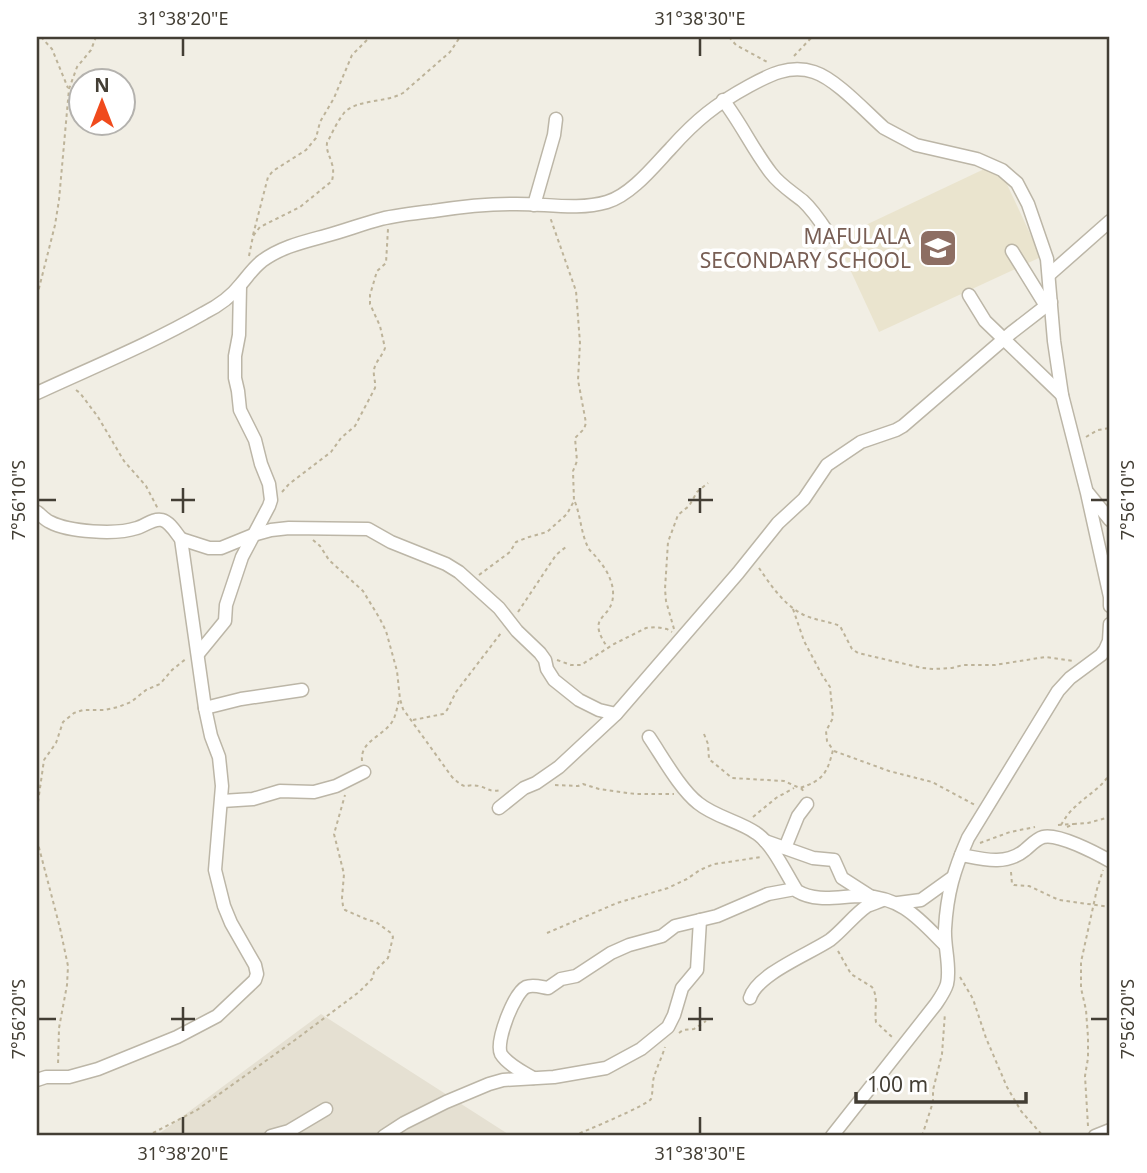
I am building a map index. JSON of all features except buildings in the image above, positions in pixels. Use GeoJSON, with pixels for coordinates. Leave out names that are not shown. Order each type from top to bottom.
{"type":"FeatureCollection","features":[{"type":"Feature","properties":{"kind":"street"},"geometry":{"type":"LineString","coordinates":[[37,393],[114,359],[203,314],[226,300],[263,260],[288,246],[395,216],[488,205],[596,204],[609,201],[622,195],[644,176],[689,127],[723,100],[769,75],[784,70],[814,72],[827,79],[884,128],[904,139],[927,148],[977,159],[1002,170],[1017,183],[1042,242],[1050,274],[1049,304],[1062,395],[1087,493],[1110,606]]}},
{"type":"Feature","properties":{"kind":"street"},"geometry":{"type":"LineString","coordinates":[[723,100],[772,175],[805,203],[830,236]]}},
{"type":"Feature","properties":{"kind":"street"},"geometry":{"type":"LineString","coordinates":[[540,205],[542,174],[550,153],[556,119]]}},
{"type":"Feature","properties":{"kind":"street"},"geometry":{"type":"LineString","coordinates":[[1050,274],[1110,221]]}},
{"type":"Feature","properties":{"kind":"street"},"geometry":{"type":"LineString","coordinates":[[1012,251],[1049,304]]}},
{"type":"Feature","properties":{"kind":"street"},"geometry":{"type":"LineString","coordinates":[[197,652],[225,621],[226,605],[242,557],[269,506],[271,494],[255,440],[240,410],[235,377],[240,286]]}},
{"type":"Feature","properties":{"kind":"street"},"geometry":{"type":"LineString","coordinates":[[969,295],[985,321],[1062,395]]}},
{"type":"Feature","properties":{"kind":"street"},"geometry":{"type":"LineString","coordinates":[[499,808],[574,754],[615,714],[676,638],[751,557],[778,523],[800,503],[827,465],[861,442],[903,426],[1049,304]]}},
{"type":"Feature","properties":{"kind":"street"},"geometry":{"type":"LineString","coordinates":[[1087,493],[1110,520]]}},
{"type":"Feature","properties":{"kind":"street"},"geometry":{"type":"LineString","coordinates":[[37,512],[50,522],[63,527],[118,532],[160,519],[166,521],[181,539],[205,708],[219,757],[222,802],[215,870],[224,906],[255,965],[257,974],[255,980],[217,1016],[177,1037],[98,1069],[69,1077],[46,1077],[37,1080]]}},
{"type":"Feature","properties":{"kind":"street"},"geometry":{"type":"LineString","coordinates":[[181,539],[209,548],[221,548],[271,530],[368,529],[391,542],[446,564],[499,608],[543,657],[551,677],[570,694],[599,710],[615,714]]}},
{"type":"Feature","properties":{"kind":"street"},"geometry":{"type":"LineString","coordinates":[[832,1136],[936,1004],[947,985],[945,929],[950,886],[963,850],[1058,691],[1105,650],[1109,641],[1110,624]]}},
{"type":"Feature","properties":{"kind":"street"},"geometry":{"type":"LineString","coordinates":[[205,708],[241,699],[302,690]]}},
{"type":"Feature","properties":{"kind":"street"},"geometry":{"type":"LineString","coordinates":[[649,737],[698,804],[756,833],[780,852],[834,860],[842,878],[878,898]]}},
{"type":"Feature","properties":{"kind":"street"},"geometry":{"type":"LineString","coordinates":[[222,802],[253,799],[280,791],[314,792],[350,780],[364,772]]}},
{"type":"Feature","properties":{"kind":"street"},"geometry":{"type":"LineString","coordinates":[[807,804],[780,852],[795,889],[804,895],[878,898],[898,903],[921,900],[953,877]]}},
{"type":"Feature","properties":{"kind":"street"},"geometry":{"type":"LineString","coordinates":[[963,850],[983,860],[1001,860],[1024,851],[1041,837],[1053,837],[1088,849],[1108,860]]}},
{"type":"Feature","properties":{"kind":"street"},"geometry":{"type":"LineString","coordinates":[[533,1078],[501,1054],[500,1045],[508,1016],[527,987],[534,985],[548,988],[561,979],[571,978],[585,971],[611,953],[662,936],[675,926],[717,916],[768,894],[795,889]]}},
{"type":"Feature","properties":{"kind":"street"},"geometry":{"type":"LineString","coordinates":[[750,998],[752,991],[779,969],[831,938],[878,898]]}},
{"type":"Feature","properties":{"kind":"street"},"geometry":{"type":"LineString","coordinates":[[898,903],[945,945]]}},
{"type":"Feature","properties":{"kind":"street"},"geometry":{"type":"LineString","coordinates":[[384,1136],[446,1102],[489,1084],[606,1068],[659,1035],[668,1027],[674,1015],[682,988],[697,970],[700,919]]}},
{"type":"Feature","properties":{"kind":"street"},"geometry":{"type":"LineString","coordinates":[[271,1136],[289,1131],[327,1109]]}},
{"type":"Feature","properties":{"kind":"street"},"geometry":{"type":"LineString","coordinates":[[1093,1133],[1110,1130]]}},
{"type":"Feature","properties":{"kind":"path"},"geometry":{"type":"LineString","coordinates":[[41,37],[52,49],[66,82]]}},
{"type":"Feature","properties":{"kind":"path"},"geometry":{"type":"LineString","coordinates":[[78,66],[91,50],[96,37]]}},
{"type":"Feature","properties":{"kind":"path"},"geometry":{"type":"LineString","coordinates":[[253,236],[260,227],[300,207],[332,181],[332,163],[326,147],[344,113],[351,107],[395,98],[403,93],[450,52],[460,37]]}},
{"type":"Feature","properties":{"kind":"path"},"geometry":{"type":"LineString","coordinates":[[729,37],[736,45],[784,70],[812,37]]}},
{"type":"Feature","properties":{"kind":"path"},"geometry":{"type":"LineString","coordinates":[[250,271],[249,258],[253,236],[268,177],[306,150],[316,138],[320,122],[352,55],[368,39]]}},
{"type":"Feature","properties":{"kind":"path"},"geometry":{"type":"LineString","coordinates":[[37,295],[55,225],[66,122]]}},
{"type":"Feature","properties":{"kind":"path"},"geometry":{"type":"LineString","coordinates":[[540,205],[561,245],[576,291],[580,343],[578,380],[586,423],[575,438],[577,461],[573,471],[574,501],[589,550],[598,559],[611,582],[611,606],[599,620],[597,629],[608,648]]}},
{"type":"Feature","properties":{"kind":"path"},"geometry":{"type":"LineString","coordinates":[[283,491],[331,452],[341,438],[355,426],[375,388],[373,372],[385,348],[380,326],[370,304],[370,290],[377,271],[386,263],[387,229],[395,216]]}},
{"type":"Feature","properties":{"kind":"path"},"geometry":{"type":"LineString","coordinates":[[57,384],[80,393],[124,460],[146,486],[166,521]]}},
{"type":"Feature","properties":{"kind":"path"},"geometry":{"type":"LineString","coordinates":[[1075,444],[1098,430],[1110,428]]}},
{"type":"Feature","properties":{"kind":"path"},"geometry":{"type":"LineString","coordinates":[[676,638],[666,601],[668,542],[678,515],[689,506],[696,492],[708,483]]}},
{"type":"Feature","properties":{"kind":"path"},"geometry":{"type":"LineString","coordinates":[[470,582],[510,552],[516,542],[554,527],[567,514],[574,501]]}},
{"type":"Feature","properties":{"kind":"path"},"geometry":{"type":"LineString","coordinates":[[298,528],[320,546],[329,561],[354,582],[371,603],[386,631],[397,671],[403,709],[461,786],[479,786],[489,791],[530,785],[583,784],[635,794],[689,795]]}},
{"type":"Feature","properties":{"kind":"path"},"geometry":{"type":"LineString","coordinates":[[411,721],[443,714],[447,710],[473,669],[510,622],[556,555],[567,546]]}},
{"type":"Feature","properties":{"kind":"path"},"geometry":{"type":"LineString","coordinates":[[751,557],[774,589],[792,608],[803,615],[840,626],[852,649],[858,653],[934,669],[962,665],[995,665],[1045,657],[1088,664]]}},
{"type":"Feature","properties":{"kind":"path"},"geometry":{"type":"LineString","coordinates":[[792,608],[804,641],[830,687],[834,719],[826,736],[833,750],[878,768],[932,782],[985,811]]}},
{"type":"Feature","properties":{"kind":"path"},"geometry":{"type":"LineString","coordinates":[[543,657],[565,664],[581,665],[646,628],[667,629],[676,638]]}},
{"type":"Feature","properties":{"kind":"path"},"geometry":{"type":"LineString","coordinates":[[37,809],[44,760],[56,743],[63,722],[82,710],[105,710],[131,702],[160,684],[172,670],[197,652]]}},
{"type":"Feature","properties":{"kind":"path"},"geometry":{"type":"LineString","coordinates":[[364,772],[362,757],[365,747],[390,725],[400,699]]}},
{"type":"Feature","properties":{"kind":"path"},"geometry":{"type":"LineString","coordinates":[[704,734],[709,759],[728,776],[784,781],[796,788]]}},
{"type":"Feature","properties":{"kind":"path"},"geometry":{"type":"LineString","coordinates":[[741,826],[776,798],[824,776],[833,750]]}},
{"type":"Feature","properties":{"kind":"path"},"geometry":{"type":"LineString","coordinates":[[1060,825],[1077,804],[1097,789],[1110,773]]}},
{"type":"Feature","properties":{"kind":"path"},"geometry":{"type":"LineString","coordinates":[[153,1133],[197,1110],[295,1040],[359,992],[388,958],[391,933],[376,922],[345,910],[342,906],[344,874],[334,834],[350,780]]}},
{"type":"Feature","properties":{"kind":"path"},"geometry":{"type":"LineString","coordinates":[[800,788],[807,798],[807,804]]}},
{"type":"Feature","properties":{"kind":"path"},"geometry":{"type":"LineString","coordinates":[[1049,826],[1088,823],[1110,817]]}},
{"type":"Feature","properties":{"kind":"path"},"geometry":{"type":"LineString","coordinates":[[1062,830],[1074,824]]}},
{"type":"Feature","properties":{"kind":"path"},"geometry":{"type":"LineString","coordinates":[[963,850],[1010,831],[1038,827]]}},
{"type":"Feature","properties":{"kind":"path"},"geometry":{"type":"LineString","coordinates":[[37,840],[68,966],[59,1028],[57,1076]]}},
{"type":"Feature","properties":{"kind":"path"},"geometry":{"type":"LineString","coordinates":[[547,933],[617,903],[668,888],[714,864],[780,852]]}},
{"type":"Feature","properties":{"kind":"path"},"geometry":{"type":"LineString","coordinates":[[1011,858],[1011,878],[1014,885],[1029,886],[1059,900],[1110,907]]}},
{"type":"Feature","properties":{"kind":"path"},"geometry":{"type":"LineString","coordinates":[[1093,1133],[1088,1125],[1088,1037],[1081,988],[1082,956],[1097,889],[1108,860]]}},
{"type":"Feature","properties":{"kind":"path"},"geometry":{"type":"LineString","coordinates":[[831,938],[851,974],[875,990],[876,1022],[895,1039],[900,1049]]}},
{"type":"Feature","properties":{"kind":"path"},"geometry":{"type":"LineString","coordinates":[[948,972],[959,974],[973,999],[986,1038],[1011,1093],[1021,1111],[1043,1136]]}},
{"type":"Feature","properties":{"kind":"path"},"geometry":{"type":"LineString","coordinates":[[922,1136],[933,1102],[933,1090],[941,1060],[945,1014]]}},
{"type":"Feature","properties":{"kind":"path"},"geometry":{"type":"LineString","coordinates":[[671,1039],[683,1030],[694,1029],[706,1021]]}},
{"type":"Feature","properties":{"kind":"path"},"geometry":{"type":"LineString","coordinates":[[573,1136],[646,1105],[651,1098],[654,1077],[667,1043]]}},
{"type":"Feature","properties":{"kind":"shaded area","name":"MAFULALA SECONDARY SCHOOL"},"geometry":{"type":"Polygon","coordinates":[[[997,163],[1041,257],[879,332],[836,239],[997,163]]]}},
{"type":"Feature","properties":{"kind":"shaded area"},"geometry":{"type":"Polygon","coordinates":[[[321,1014],[511,1136],[156,1136],[321,1014]]]}},
{"type":"Feature","properties":{"kind":"place","name":"MAFULALA SECONDARY SCHOOL"},"geometry":{"type":"Point","coordinates":[938,248]}}]}
